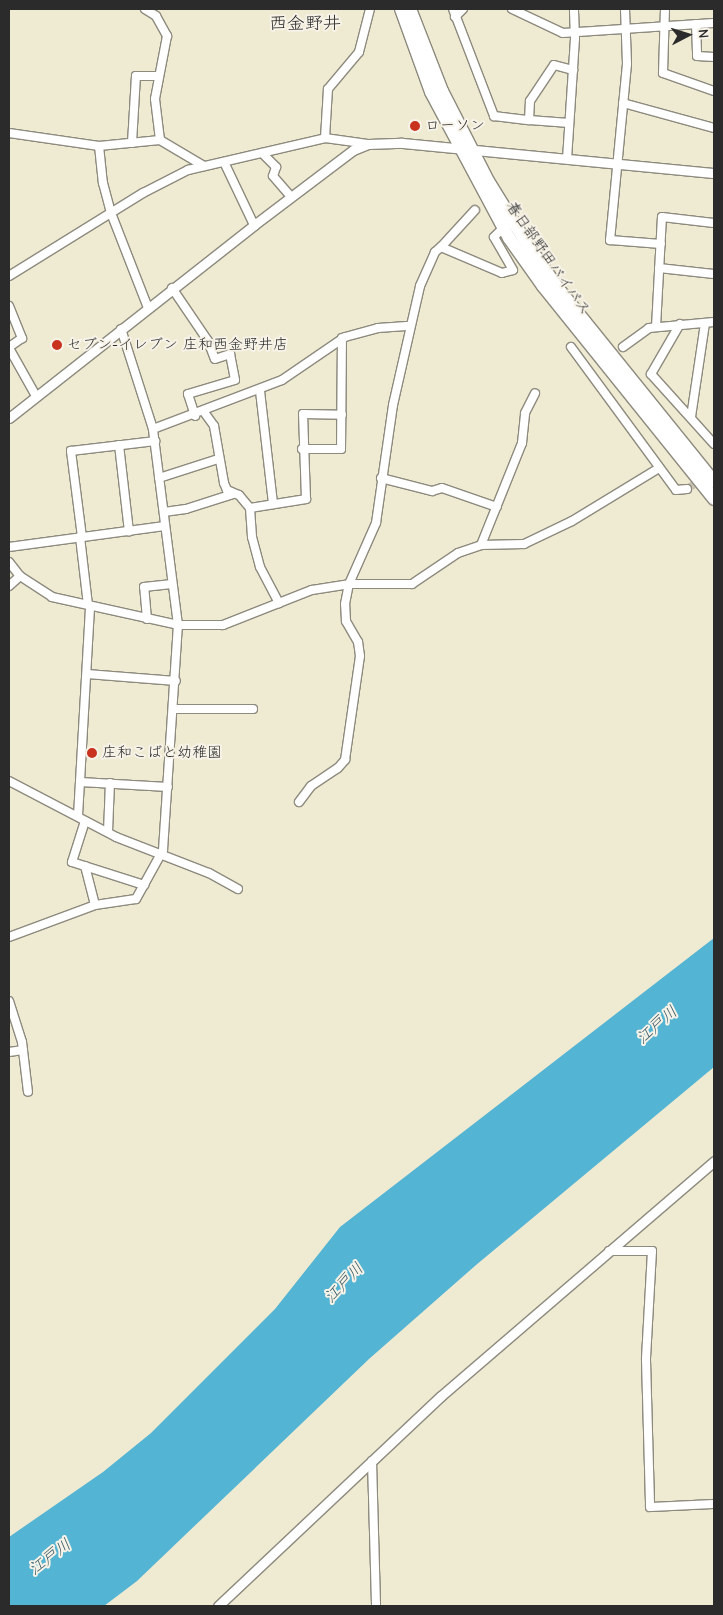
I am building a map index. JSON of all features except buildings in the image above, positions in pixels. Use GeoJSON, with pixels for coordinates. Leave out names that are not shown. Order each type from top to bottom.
{"type":"FeatureCollection","features":[{"type":"Feature","properties":{"kind":"highway","name":"春日部野田バイパス"},"geometry":{"type":"LineString","coordinates":[[401,9],[431,92],[459,149],[503,228],[543,286],[714,499]]}},
{"type":"Feature","properties":{"kind":"highway","name":"春日部野田バイパス"},"geometry":{"type":"LineString","coordinates":[[410,9],[442,91],[472,150],[533,245],[560,292],[714,482]]}},
{"type":"Feature","properties":{"kind":"street"},"geometry":{"type":"LineString","coordinates":[[145,9],[166,30],[155,99],[160,140]]}},
{"type":"Feature","properties":{"kind":"street"},"geometry":{"type":"LineString","coordinates":[[325,138],[328,89],[359,52],[370,9]]}},
{"type":"Feature","properties":{"kind":"street"},"geometry":{"type":"LineString","coordinates":[[463,9],[454,13],[494,116],[570,123]]}},
{"type":"Feature","properties":{"kind":"street"},"geometry":{"type":"LineString","coordinates":[[512,9],[530,12],[557,31],[575,33],[714,23]]}},
{"type":"Feature","properties":{"kind":"street"},"geometry":{"type":"LineString","coordinates":[[567,159],[575,33],[574,9]]}},
{"type":"Feature","properties":{"kind":"street"},"geometry":{"type":"LineString","coordinates":[[626,9],[627,29],[623,103],[610,240],[661,244]]}},
{"type":"Feature","properties":{"kind":"street"},"geometry":{"type":"LineString","coordinates":[[665,9],[666,26],[663,73],[714,91]]}},
{"type":"Feature","properties":{"kind":"street"},"geometry":{"type":"LineString","coordinates":[[696,24],[697,56],[714,57]]}},
{"type":"Feature","properties":{"kind":"street"},"geometry":{"type":"LineString","coordinates":[[529,120],[532,97],[554,65],[573,70]]}},
{"type":"Feature","properties":{"kind":"street"},"geometry":{"type":"LineString","coordinates":[[132,144],[136,76],[158,76]]}},
{"type":"Feature","properties":{"kind":"street"},"geometry":{"type":"LineString","coordinates":[[623,103],[714,128]]}},
{"type":"Feature","properties":{"kind":"street"},"geometry":{"type":"LineString","coordinates":[[9,133],[99,146],[160,140],[204,166]]}},
{"type":"Feature","properties":{"kind":"street"},"geometry":{"type":"LineString","coordinates":[[9,276],[111,213],[188,170],[325,138],[368,144]]}},
{"type":"Feature","properties":{"kind":"street"},"geometry":{"type":"LineString","coordinates":[[9,418],[254,224],[353,150],[368,144],[382,142],[714,173]]}},
{"type":"Feature","properties":{"kind":"street"},"geometry":{"type":"LineString","coordinates":[[99,146],[103,183],[111,213],[148,308]]}},
{"type":"Feature","properties":{"kind":"street"},"geometry":{"type":"LineString","coordinates":[[262,153],[276,167],[273,176],[291,197]]}},
{"type":"Feature","properties":{"kind":"street"},"geometry":{"type":"LineString","coordinates":[[224,162],[254,224]]}},
{"type":"Feature","properties":{"kind":"street"},"geometry":{"type":"LineString","coordinates":[[299,802],[311,786],[338,768],[345,760],[360,656],[358,642],[344,614],[349,584],[372,534],[396,390],[410,326],[427,267],[435,252],[442,247],[475,210]]}},
{"type":"Feature","properties":{"kind":"street"},"geometry":{"type":"LineString","coordinates":[[656,327],[662,218],[714,223]]}},
{"type":"Feature","properties":{"kind":"street"},"geometry":{"type":"LineString","coordinates":[[442,247],[502,272],[513,270],[494,237],[503,228]]}},
{"type":"Feature","properties":{"kind":"street"},"geometry":{"type":"LineString","coordinates":[[659,268],[714,274]]}},
{"type":"Feature","properties":{"kind":"street"},"geometry":{"type":"LineString","coordinates":[[172,288],[208,341],[215,359],[230,354],[235,380],[188,394],[195,416]]}},
{"type":"Feature","properties":{"kind":"street"},"geometry":{"type":"LineString","coordinates":[[9,306],[22,338],[9,348],[36,396]]}},
{"type":"Feature","properties":{"kind":"street"},"geometry":{"type":"LineString","coordinates":[[691,417],[705,322]]}},
{"type":"Feature","properties":{"kind":"street"},"geometry":{"type":"LineString","coordinates":[[623,347],[649,328],[714,322]]}},
{"type":"Feature","properties":{"kind":"street"},"geometry":{"type":"LineString","coordinates":[[680,324],[651,374],[714,444]]}},
{"type":"Feature","properties":{"kind":"street"},"geometry":{"type":"LineString","coordinates":[[153,429],[195,416],[260,391],[282,380],[342,338],[378,328],[410,326]]}},
{"type":"Feature","properties":{"kind":"street"},"geometry":{"type":"LineString","coordinates":[[9,937],[95,905],[130,902],[136,899],[161,856],[176,680],[178,625],[153,429],[121,329]]}},
{"type":"Feature","properties":{"kind":"street"},"geometry":{"type":"LineString","coordinates":[[302,449],[341,449],[342,338]]}},
{"type":"Feature","properties":{"kind":"street"},"geometry":{"type":"LineString","coordinates":[[571,347],[676,490],[687,489]]}},
{"type":"Feature","properties":{"kind":"street"},"geometry":{"type":"LineString","coordinates":[[260,391],[273,504]]}},
{"type":"Feature","properties":{"kind":"street"},"geometry":{"type":"LineString","coordinates":[[481,545],[522,443],[525,413],[536,393]]}},
{"type":"Feature","properties":{"kind":"street"},"geometry":{"type":"LineString","coordinates":[[204,412],[213,423],[218,459],[224,483],[233,494],[250,508],[252,537],[260,567],[279,603]]}},
{"type":"Feature","properties":{"kind":"street"},"geometry":{"type":"LineString","coordinates":[[250,508],[306,499],[302,449],[303,414],[342,415]]}},
{"type":"Feature","properties":{"kind":"street"},"geometry":{"type":"LineString","coordinates":[[78,816],[87,674],[89,606],[71,451],[155,441]]}},
{"type":"Feature","properties":{"kind":"street"},"geometry":{"type":"LineString","coordinates":[[119,445],[129,531]]}},
{"type":"Feature","properties":{"kind":"street"},"geometry":{"type":"LineString","coordinates":[[159,478],[218,459]]}},
{"type":"Feature","properties":{"kind":"street"},"geometry":{"type":"LineString","coordinates":[[9,562],[20,576],[52,597],[178,625],[232,624],[312,590],[349,584],[412,584],[458,553],[481,545],[524,544],[545,535],[660,468]]}},
{"type":"Feature","properties":{"kind":"street"},"geometry":{"type":"LineString","coordinates":[[381,478],[432,490],[442,488],[497,507]]}},
{"type":"Feature","properties":{"kind":"street"},"geometry":{"type":"LineString","coordinates":[[164,512],[186,509],[233,494]]}},
{"type":"Feature","properties":{"kind":"street"},"geometry":{"type":"LineString","coordinates":[[9,547],[165,526]]}},
{"type":"Feature","properties":{"kind":"street"},"geometry":{"type":"LineString","coordinates":[[9,586],[20,576]]}},
{"type":"Feature","properties":{"kind":"street"},"geometry":{"type":"LineString","coordinates":[[147,619],[144,587],[172,584]]}},
{"type":"Feature","properties":{"kind":"street"},"geometry":{"type":"LineString","coordinates":[[87,674],[176,680]]}},
{"type":"Feature","properties":{"kind":"street"},"geometry":{"type":"LineString","coordinates":[[173,709],[252,709]]}},
{"type":"Feature","properties":{"kind":"street"},"geometry":{"type":"LineString","coordinates":[[9,781],[108,832],[161,856],[209,873],[238,889]]}},
{"type":"Feature","properties":{"kind":"street"},"geometry":{"type":"LineString","coordinates":[[80,782],[168,787]]}},
{"type":"Feature","properties":{"kind":"street"},"geometry":{"type":"LineString","coordinates":[[108,832],[110,784]]}},
{"type":"Feature","properties":{"kind":"street"},"geometry":{"type":"LineString","coordinates":[[85,821],[72,862],[144,885]]}},
{"type":"Feature","properties":{"kind":"street"},"geometry":{"type":"LineString","coordinates":[[85,866],[95,905]]}},
{"type":"Feature","properties":{"kind":"street"},"geometry":{"type":"LineString","coordinates":[[9,1001],[11,1016],[23,1050],[28,1092]]}},
{"type":"Feature","properties":{"kind":"street"},"geometry":{"type":"LineString","coordinates":[[9,1052],[23,1050]]}},
{"type":"Feature","properties":{"kind":"street"},"geometry":{"type":"LineString","coordinates":[[218,1606],[517,1329],[714,1161]]}},
{"type":"Feature","properties":{"kind":"street"},"geometry":{"type":"LineString","coordinates":[[609,1251],[652,1252],[646,1360],[650,1507],[714,1504]]}},
{"type":"Feature","properties":{"kind":"street"},"geometry":{"type":"LineString","coordinates":[[372,1462],[376,1606]]}},
{"type":"Feature","properties":{"kind":"water","name":"江戸川"},"geometry":{"type":"Polygon","coordinates":[[[714,938],[714,1067],[476,1265],[369,1359],[137,1581],[104,1606],[9,1606],[9,1537],[103,1472],[151,1433],[275,1309],[340,1227],[714,938]]]}},
{"type":"Feature","properties":{"kind":"tunnel"},"geometry":{"type":"LineString","coordinates":[[687,489],[714,471]]}},
{"type":"Feature","properties":{"kind":"place","name":"ローソン"},"geometry":{"type":"Point","coordinates":[415,126]}},
{"type":"Feature","properties":{"kind":"place","name":"セブン-イレブン 庄和西金野井店"},"geometry":{"type":"Point","coordinates":[57,345]}},
{"type":"Feature","properties":{"kind":"place","name":"庄和こばと幼稚園"},"geometry":{"type":"Point","coordinates":[92,753]}},
{"type":"Feature","properties":{"kind":"district","name":"西金野井"},"geometry":{"type":"Point","coordinates":[305,24]}}]}
